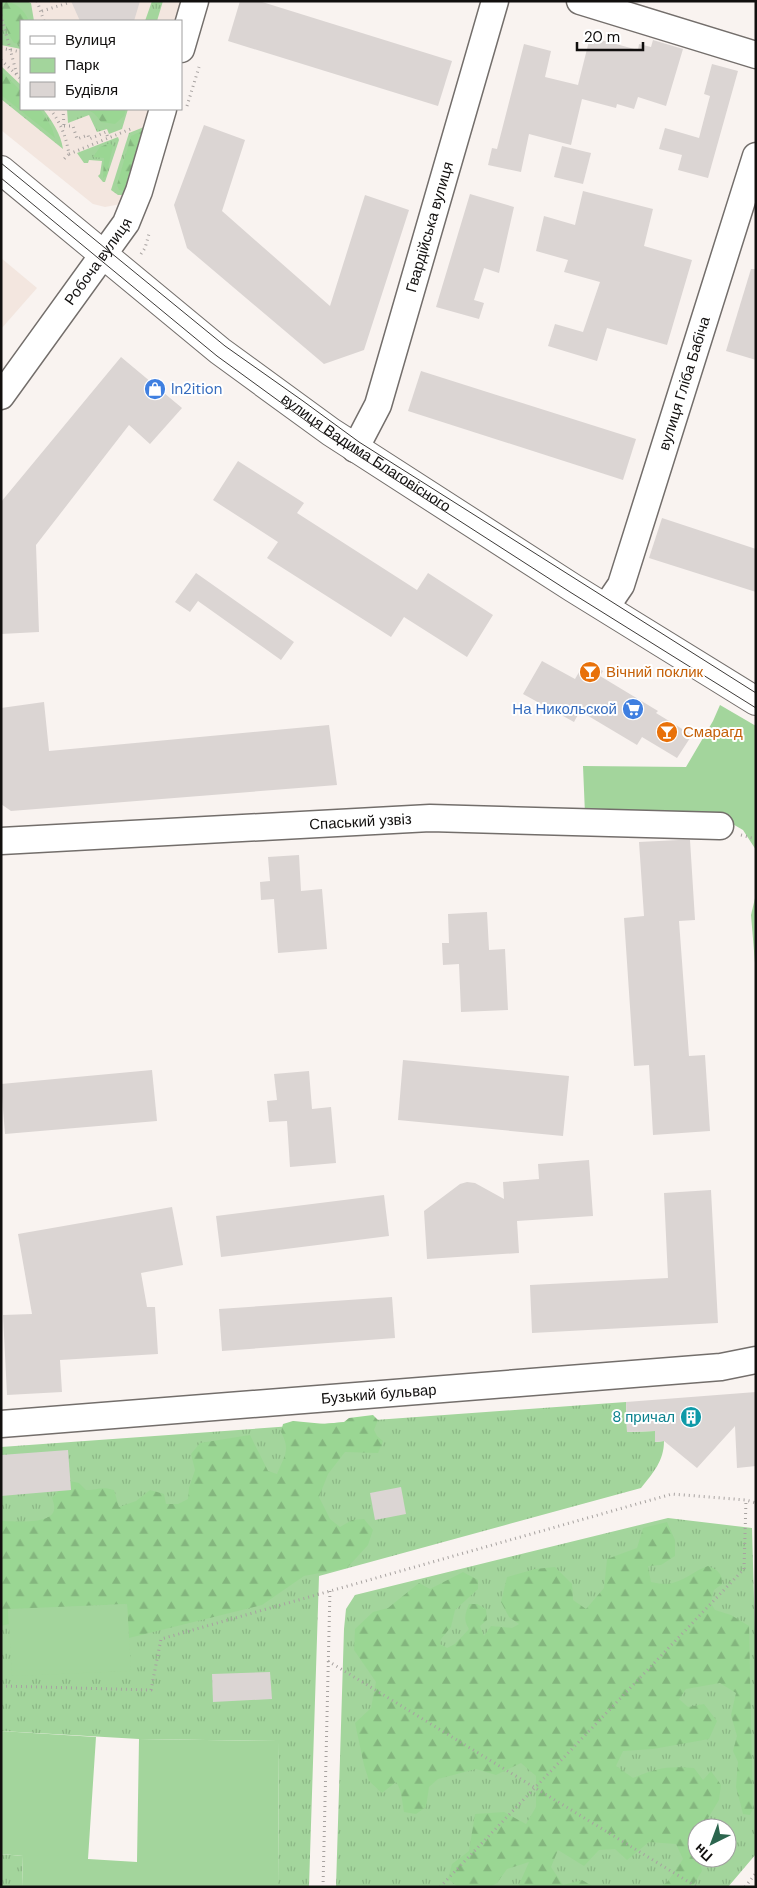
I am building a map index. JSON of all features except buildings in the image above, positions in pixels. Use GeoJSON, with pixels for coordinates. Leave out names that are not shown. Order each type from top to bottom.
{"type":"FeatureCollection","features":[{"type":"Feature","properties":{"kind":"street"},"geometry":{"type":"LineString","coordinates":[[182,46],[196,1]]}},
{"type":"Feature","properties":{"kind":"street","name":"Гвардійська вулиця"},"geometry":{"type":"LineString","coordinates":[[355,448],[378,405],[495,1]]}},
{"type":"Feature","properties":{"kind":"street"},"geometry":{"type":"LineString","coordinates":[[580,1],[756,55]]}},
{"type":"Feature","properties":{"kind":"street","name":"Робоча вулиця"},"geometry":{"type":"LineString","coordinates":[[1,396],[126,223],[139,191],[162,115]]}},
{"type":"Feature","properties":{"kind":"street","name":"вулиця Гліба Бабіча"},"geometry":{"type":"LineString","coordinates":[[606,607],[621,585],[756,156]]}},
{"type":"Feature","properties":{"kind":"street","name":"вулиця Вадима Благовісного"},"geometry":{"type":"LineString","coordinates":[[1,170],[220,351],[355,448],[573,588],[756,701]]}},
{"type":"Feature","properties":{"kind":"street","name":"Спаський узвіз"},"geometry":{"type":"LineString","coordinates":[[1,841],[430,818],[720,826]]}},
{"type":"Feature","properties":{"kind":"street","name":"Бузький бульвар"},"geometry":{"type":"LineString","coordinates":[[1,1424],[711,1368],[756,1360]]}},
{"type":"Feature","properties":{"kind":"path"},"geometry":{"type":"LineString","coordinates":[[37,1],[44,20]]}},
{"type":"Feature","properties":{"kind":"path"},"geometry":{"type":"LineString","coordinates":[[42,11],[68,3]]}},
{"type":"Feature","properties":{"kind":"path"},"geometry":{"type":"LineString","coordinates":[[1,15],[12,50],[17,75]]}},
{"type":"Feature","properties":{"kind":"path"},"geometry":{"type":"LineString","coordinates":[[1,48],[20,52]]}},
{"type":"Feature","properties":{"kind":"path"},"geometry":{"type":"LineString","coordinates":[[1,60],[20,78]]}},
{"type":"Feature","properties":{"kind":"path"},"geometry":{"type":"LineString","coordinates":[[51,110],[65,134]]}},
{"type":"Feature","properties":{"kind":"path"},"geometry":{"type":"LineString","coordinates":[[63,110],[65,134],[70,154]]}},
{"type":"Feature","properties":{"kind":"path"},"geometry":{"type":"LineString","coordinates":[[64,159],[70,154],[162,115]]}},
{"type":"Feature","properties":{"kind":"path"},"geometry":{"type":"LineString","coordinates":[[64,126],[73,126],[77,139],[88,135],[89,139],[106,132],[108,138]]}},
{"type":"Feature","properties":{"kind":"path"},"geometry":{"type":"LineString","coordinates":[[1,1686],[151,1690],[161,1639],[330,1589],[672,1494],[746,1500],[756,1503]]}},
{"type":"Feature","properties":{"kind":"path"},"geometry":{"type":"LineString","coordinates":[[440,1887],[744,1569],[746,1500]]}},
{"type":"Feature","properties":{"kind":"path"},"geometry":{"type":"LineString","coordinates":[[323,1887],[330,1589]]}},
{"type":"Feature","properties":{"kind":"path"},"geometry":{"type":"LineString","coordinates":[[328,1660],[697,1887]]}},
{"type":"Feature","properties":{"kind":"path"},"geometry":{"type":"LineString","coordinates":[[744,1887],[756,1873]]}},
{"type":"Feature","properties":{"kind":"shaded area"},"geometry":{"type":"Polygon","coordinates":[[[1,1],[186,1],[180,20],[20,20],[20,110],[154,110],[121,204],[105,207],[93,204],[1,130],[1,1]]]}},
{"type":"Feature","properties":{"kind":"shaded area"},"geometry":{"type":"Polygon","coordinates":[[[1,258],[37,288],[1,329],[1,258]]]}},
{"type":"Feature","properties":{"kind":"green space"},"geometry":{"type":"Polygon","coordinates":[[[1,1],[26,1],[31,3],[34,20],[20,20],[20,49],[1,45],[1,1]]]}},
{"type":"Feature","properties":{"kind":"green space"},"geometry":{"type":"Polygon","coordinates":[[[1,1],[11,2],[18,6],[28,20],[20,20],[20,44],[14,43],[6,29],[1,1]]]}},
{"type":"Feature","properties":{"kind":"green space"},"geometry":{"type":"Polygon","coordinates":[[[152,1],[163,1],[157,20],[145,20],[152,1]]]}},
{"type":"Feature","properties":{"kind":"green space"},"geometry":{"type":"Polygon","coordinates":[[[1,66],[20,84],[20,110],[44,110],[58,133],[63,149],[1,99],[1,66]]]}},
{"type":"Feature","properties":{"kind":"green space"},"geometry":{"type":"Polygon","coordinates":[[[1,71],[20,90],[20,110],[41,110],[52,128],[55,138],[1,95],[1,71]]]}},
{"type":"Feature","properties":{"kind":"green space"},"geometry":{"type":"Polygon","coordinates":[[[67,110],[128,110],[122,129],[109,134],[107,129],[97,132],[89,115],[68,123],[67,110]]]}},
{"type":"Feature","properties":{"kind":"green space"},"geometry":{"type":"Polygon","coordinates":[[[84,110],[126,110],[124,116],[115,124],[101,122],[89,111],[84,110]]]}},
{"type":"Feature","properties":{"kind":"green space"},"geometry":{"type":"Polygon","coordinates":[[[149,125],[124,195],[118,195],[111,190],[129,133],[149,125]]]}},
{"type":"Feature","properties":{"kind":"green space"},"geometry":{"type":"Polygon","coordinates":[[[144,130],[127,191],[119,190],[117,185],[131,136],[144,130]]]}},
{"type":"Feature","properties":{"kind":"green space"},"geometry":{"type":"Polygon","coordinates":[[[118,137],[119,140],[105,182],[103,182],[98,176],[102,161],[89,160],[88,163],[84,163],[77,153],[118,137]]]}},
{"type":"Feature","properties":{"kind":"green space"},"geometry":{"type":"Polygon","coordinates":[[[110,143],[113,146],[106,176],[103,178],[104,158],[93,157],[100,147],[110,143]]]}},
{"type":"Feature","properties":{"kind":"green space"},"geometry":{"type":"Polygon","coordinates":[[[720,705],[756,726],[756,850],[743,830],[724,819],[585,814],[583,766],[686,767],[713,721],[720,705]]]}},
{"type":"Feature","properties":{"kind":"green space"},"geometry":{"type":"Polygon","coordinates":[[[756,894],[756,975],[751,915],[756,894]]]}},
{"type":"Feature","properties":{"kind":"green space"},"geometry":{"type":"Polygon","coordinates":[[[626,1402],[627,1432],[655,1431],[655,1442],[664,1441],[660,1461],[641,1488],[319,1576],[309,1887],[278,1887],[279,1741],[139,1739],[1,1731],[1,1447],[626,1402]]]}},
{"type":"Feature","properties":{"kind":"green space"},"geometry":{"type":"Polygon","coordinates":[[[373,1415],[378,1420],[374,1430],[383,1441],[378,1453],[345,1452],[328,1474],[319,1497],[330,1519],[340,1527],[352,1520],[364,1519],[373,1530],[368,1545],[347,1568],[304,1576],[262,1605],[129,1638],[127,1604],[8,1610],[9,1624],[1,1626],[1,1521],[31,1521],[46,1518],[54,1510],[52,1498],[58,1491],[71,1490],[70,1481],[79,1483],[86,1490],[103,1488],[114,1490],[119,1507],[136,1501],[150,1490],[164,1494],[166,1504],[178,1504],[188,1499],[189,1488],[195,1470],[191,1454],[200,1443],[250,1435],[268,1471],[277,1474],[286,1449],[281,1432],[283,1424],[293,1421],[325,1424],[344,1422],[349,1418],[373,1415]]]}},
{"type":"Feature","properties":{"kind":"green space"},"geometry":{"type":"Polygon","coordinates":[[[668,1518],[752,1528],[756,1670],[756,1854],[728,1887],[336,1887],[346,1609],[355,1595],[668,1518]]]}},
{"type":"Feature","properties":{"kind":"green space"},"geometry":{"type":"Polygon","coordinates":[[[667,1522],[675,1540],[675,1556],[661,1565],[648,1566],[651,1582],[673,1583],[703,1568],[711,1567],[719,1572],[722,1580],[722,1584],[714,1590],[711,1603],[715,1610],[731,1615],[749,1626],[753,1809],[750,1815],[743,1814],[736,1787],[738,1762],[733,1751],[737,1736],[731,1715],[736,1693],[720,1683],[686,1689],[679,1699],[688,1707],[704,1704],[717,1721],[709,1739],[653,1749],[623,1751],[616,1766],[633,1778],[662,1768],[684,1767],[694,1768],[703,1780],[711,1771],[721,1785],[719,1800],[708,1818],[687,1818],[687,1868],[701,1868],[702,1871],[692,1887],[661,1887],[668,1881],[683,1859],[676,1844],[649,1842],[627,1860],[615,1849],[599,1850],[584,1866],[558,1850],[551,1867],[563,1885],[582,1880],[594,1887],[518,1887],[529,1862],[507,1869],[497,1883],[490,1887],[458,1887],[448,1879],[452,1864],[469,1851],[475,1814],[504,1812],[526,1824],[536,1807],[536,1776],[521,1763],[496,1775],[476,1769],[438,1779],[429,1787],[426,1807],[416,1814],[404,1812],[401,1792],[396,1782],[382,1793],[369,1781],[364,1765],[355,1723],[371,1708],[376,1682],[354,1650],[355,1629],[373,1612],[388,1608],[419,1583],[430,1589],[463,1572],[478,1580],[478,1589],[455,1610],[451,1627],[441,1639],[440,1644],[447,1648],[455,1644],[469,1629],[465,1617],[469,1604],[477,1604],[486,1609],[487,1620],[480,1626],[484,1636],[491,1626],[512,1628],[519,1624],[509,1617],[501,1602],[507,1577],[535,1569],[555,1567],[572,1584],[573,1600],[586,1609],[604,1588],[607,1559],[637,1548],[643,1528],[667,1522]]]}},
{"type":"Feature","properties":{"kind":"green space"},"geometry":{"type":"Polygon","coordinates":[[[127,1604],[131,1671],[12,1676],[8,1609],[127,1604]]]}},
{"type":"Feature","properties":{"kind":"green space"},"geometry":{"type":"Polygon","coordinates":[[[1,1731],[96,1737],[88,1859],[137,1862],[139,1739],[279,1741],[278,1887],[22,1887],[23,1856],[1,1854],[1,1731]]]}},
{"type":"Feature","properties":{"kind":"green space"},"geometry":{"type":"Polygon","coordinates":[[[1,1854],[23,1856],[22,1887],[1,1887],[1,1854]]]}},
{"type":"Feature","properties":{"kind":"tram line"},"geometry":{"type":"LineString","coordinates":[[1,163],[225,346],[359,442],[756,693]]}},
{"type":"Feature","properties":{"kind":"tram line"},"geometry":{"type":"LineString","coordinates":[[1,178],[217,356],[320,431],[570,592],[756,708]]}},
{"type":"Feature","properties":{"kind":"place","name":"In2ition"},"geometry":{"type":"Point","coordinates":[155,389]}},
{"type":"Feature","properties":{"kind":"place","name":"Вічний поклик"},"geometry":{"type":"Point","coordinates":[590,672]}},
{"type":"Feature","properties":{"kind":"place","name":"На Никольской"},"geometry":{"type":"Point","coordinates":[633,709]}},
{"type":"Feature","properties":{"kind":"place","name":"Смарагд"},"geometry":{"type":"Point","coordinates":[667,732]}},
{"type":"Feature","properties":{"kind":"place","name":"8 причал"},"geometry":{"type":"Point","coordinates":[691,1417]}}]}
